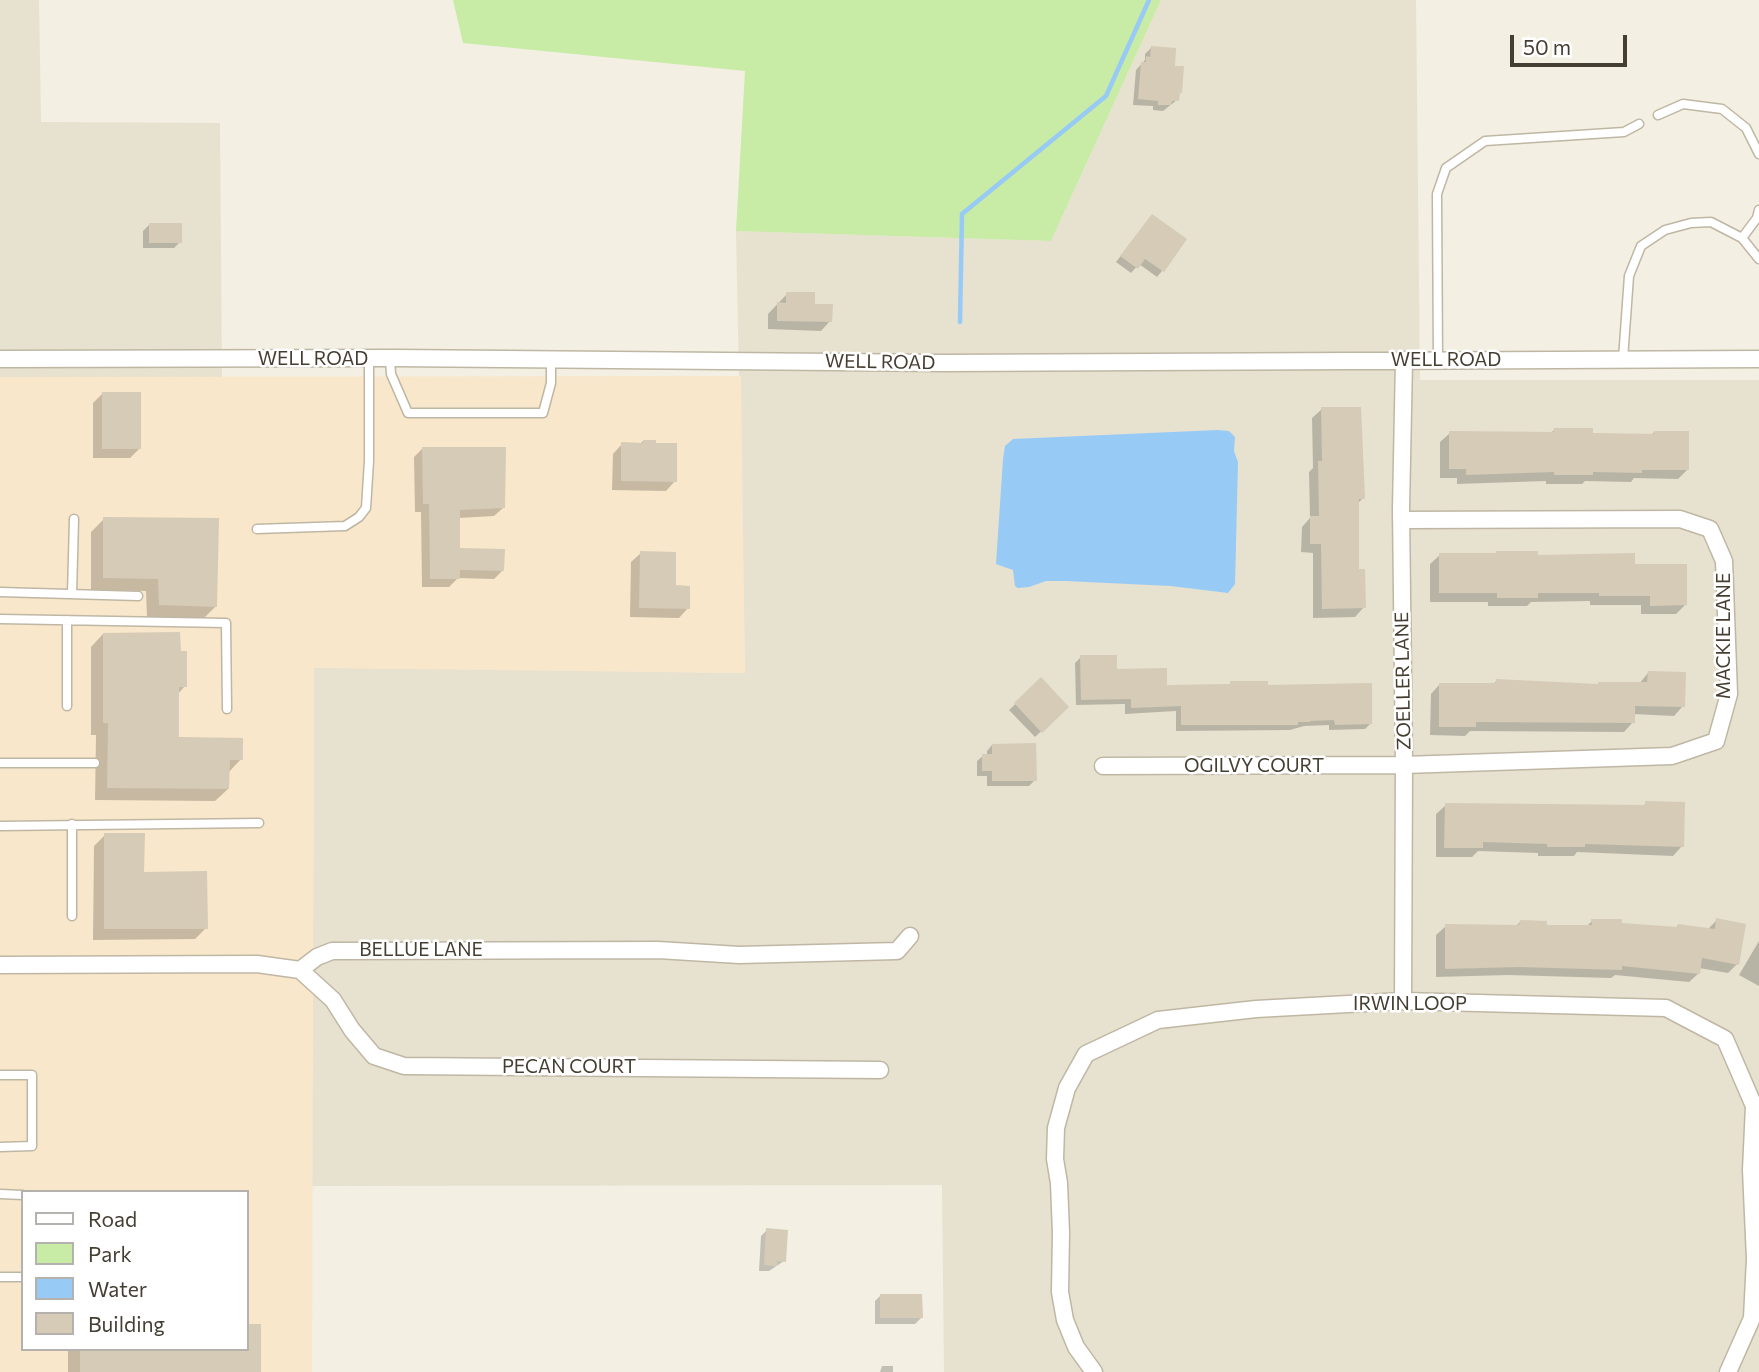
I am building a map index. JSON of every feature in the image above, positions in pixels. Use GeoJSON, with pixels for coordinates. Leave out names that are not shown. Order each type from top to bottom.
{"type":"FeatureCollection","features":[{"type":"Feature","properties":{"kind":"street","name":"WELL ROAD"},"geometry":{"type":"LineString","coordinates":[[0,359],[390,358],[943,363],[1759,359]]}},
{"type":"Feature","properties":{"kind":"street","name":"ZOELLER LANE"},"geometry":{"type":"LineString","coordinates":[[1403,1001],[1405,765],[1401,520],[1404,360]]}},
{"type":"Feature","properties":{"kind":"street","name":"MACKIE LANE"},"geometry":{"type":"LineString","coordinates":[[1401,520],[1680,519],[1710,529],[1724,561],[1729,694],[1716,741],[1672,756],[1405,765]]}},
{"type":"Feature","properties":{"kind":"street","name":"OGILVY COURT"},"geometry":{"type":"LineString","coordinates":[[1103,766],[1405,765]]}},
{"type":"Feature","properties":{"kind":"street","name":"BELLUE LANE"},"geometry":{"type":"LineString","coordinates":[[300,970],[317,957],[332,951],[644,950],[739,955],[897,951],[910,936]]}},
{"type":"Feature","properties":{"kind":"street"},"geometry":{"type":"LineString","coordinates":[[0,965],[257,964],[300,970]]}},
{"type":"Feature","properties":{"kind":"street","name":"PECAN COURT"},"geometry":{"type":"LineString","coordinates":[[300,970],[333,1000],[352,1030],[374,1056],[404,1066],[880,1070]]}},
{"type":"Feature","properties":{"kind":"street","name":"IRWIN LOOP"},"geometry":{"type":"LineString","coordinates":[[1094,1372],[1076,1347],[1065,1320],[1060,1292],[1061,1233],[1055,1159],[1056,1128],[1067,1088],[1086,1054],[1158,1020],[1256,1009],[1403,1001],[1666,1008],[1725,1039],[1754,1106],[1751,1170],[1755,1259],[1752,1318],[1728,1372]]}},
{"type":"Feature","properties":{"kind":"lane"},"geometry":{"type":"LineString","coordinates":[[1658,115],[1682,104],[1721,109],[1746,128],[1759,154]]}},
{"type":"Feature","properties":{"kind":"lane"},"geometry":{"type":"LineString","coordinates":[[1438,360],[1437,194],[1446,169],[1485,141],[1624,132],[1639,124]]}},
{"type":"Feature","properties":{"kind":"lane"},"geometry":{"type":"LineString","coordinates":[[1742,238],[1759,210]]}},
{"type":"Feature","properties":{"kind":"lane"},"geometry":{"type":"LineString","coordinates":[[1623,359],[1629,276],[1641,246],[1665,230],[1691,223],[1712,222],[1742,238],[1759,259]]}},
{"type":"Feature","properties":{"kind":"lane"},"geometry":{"type":"LineString","coordinates":[[257,529],[345,526],[359,517],[366,508],[369,358]]}},
{"type":"Feature","properties":{"kind":"lane"},"geometry":{"type":"LineString","coordinates":[[390,358],[391,373],[408,413],[543,413],[551,383],[551,359]]}},
{"type":"Feature","properties":{"kind":"lane"},"geometry":{"type":"LineString","coordinates":[[72,594],[74,519]]}},
{"type":"Feature","properties":{"kind":"lane"},"geometry":{"type":"LineString","coordinates":[[0,592],[138,596]]}},
{"type":"Feature","properties":{"kind":"lane"},"geometry":{"type":"LineString","coordinates":[[0,619],[226,623],[227,709]]}},
{"type":"Feature","properties":{"kind":"lane"},"geometry":{"type":"LineString","coordinates":[[67,620],[67,706]]}},
{"type":"Feature","properties":{"kind":"lane"},"geometry":{"type":"LineString","coordinates":[[0,763],[95,763]]}},
{"type":"Feature","properties":{"kind":"lane"},"geometry":{"type":"LineString","coordinates":[[0,826],[259,823]]}},
{"type":"Feature","properties":{"kind":"lane"},"geometry":{"type":"LineString","coordinates":[[72,824],[72,916]]}},
{"type":"Feature","properties":{"kind":"lane"},"geometry":{"type":"LineString","coordinates":[[0,1076],[32,1075],[32,1146],[0,1147]]}},
{"type":"Feature","properties":{"kind":"lane"},"geometry":{"type":"LineString","coordinates":[[0,1194],[21,1195]]}},
{"type":"Feature","properties":{"kind":"lane"},"geometry":{"type":"LineString","coordinates":[[0,1277],[21,1277]]}},
{"type":"Feature","properties":{"kind":"shaded area"},"geometry":{"type":"Polygon","coordinates":[[[0,0],[39,0],[41,122],[220,123],[222,377],[0,377],[0,0]]]}},
{"type":"Feature","properties":{"kind":"shaded area"},"geometry":{"type":"Polygon","coordinates":[[[1161,0],[1416,0],[1420,380],[1759,380],[1759,1372],[944,1372],[942,1185],[312,1186],[314,667],[745,673],[736,231],[1051,241],[1161,0]]]}},
{"type":"Feature","properties":{"kind":"shaded area"},"geometry":{"type":"Polygon","coordinates":[[[741,376],[745,673],[314,668],[312,1372],[0,1372],[0,377],[741,376]]]}},
{"type":"Feature","properties":{"kind":"green space"},"geometry":{"type":"Polygon","coordinates":[[[453,0],[1161,0],[1051,241],[736,231],[745,71],[463,43],[453,0]]]}},
{"type":"Feature","properties":{"kind":"water"},"geometry":{"type":"Polygon","coordinates":[[[1229,431],[1235,437],[1234,451],[1238,462],[1235,584],[1228,593],[1171,586],[1065,581],[1046,581],[1018,588],[1015,586],[1013,570],[996,564],[1003,459],[1005,446],[1013,439],[1229,431]]]}},
{"type":"Feature","properties":{"kind":"building"},"geometry":{"type":"Polygon","coordinates":[[[1151,46],[1176,48],[1175,66],[1184,66],[1182,93],[1179,101],[1172,101],[1171,105],[1158,105],[1158,101],[1138,99],[1141,62],[1146,62],[1146,56],[1150,57],[1151,46]]]}},
{"type":"Feature","properties":{"kind":"building"},"geometry":{"type":"Polygon","coordinates":[[[1152,214],[1187,239],[1164,272],[1145,259],[1138,269],[1120,256],[1152,214]]]}},
{"type":"Feature","properties":{"kind":"building"},"geometry":{"type":"Polygon","coordinates":[[[149,223],[182,223],[182,243],[149,243],[149,223]]]}},
{"type":"Feature","properties":{"kind":"building"},"geometry":{"type":"Polygon","coordinates":[[[786,292],[815,292],[815,304],[833,304],[832,322],[777,321],[777,302],[786,303],[786,292]]]}},
{"type":"Feature","properties":{"kind":"building"},"geometry":{"type":"Polygon","coordinates":[[[102,392],[141,392],[141,449],[102,449],[102,392]]]}},
{"type":"Feature","properties":{"kind":"building"},"geometry":{"type":"Polygon","coordinates":[[[1321,407],[1361,407],[1365,499],[1359,499],[1359,569],[1365,569],[1366,608],[1322,609],[1321,544],[1310,544],[1310,516],[1319,516],[1321,407]]]}},
{"type":"Feature","properties":{"kind":"building"},"geometry":{"type":"Polygon","coordinates":[[[1554,428],[1593,428],[1593,433],[1654,434],[1654,431],[1689,431],[1689,470],[1593,472],[1593,475],[1554,475],[1554,472],[1466,475],[1466,469],[1449,469],[1449,431],[1554,432],[1554,428]]]}},
{"type":"Feature","properties":{"kind":"building"},"geometry":{"type":"Polygon","coordinates":[[[643,440],[677,443],[677,482],[621,481],[621,442],[643,443],[643,440]]]}},
{"type":"Feature","properties":{"kind":"building"},"geometry":{"type":"Polygon","coordinates":[[[422,447],[506,447],[505,508],[460,510],[460,548],[505,549],[504,571],[460,570],[460,579],[430,579],[429,504],[423,504],[422,447]]]}},
{"type":"Feature","properties":{"kind":"building"},"geometry":{"type":"Polygon","coordinates":[[[103,517],[219,518],[217,607],[159,605],[158,579],[103,578],[103,517]]]}},
{"type":"Feature","properties":{"kind":"building"},"geometry":{"type":"Polygon","coordinates":[[[640,551],[676,552],[676,585],[690,586],[690,609],[639,608],[640,551]]]}},
{"type":"Feature","properties":{"kind":"building"},"geometry":{"type":"Polygon","coordinates":[[[1538,551],[1538,555],[1635,553],[1635,564],[1687,564],[1687,605],[1650,606],[1650,596],[1599,596],[1599,593],[1538,593],[1538,598],[1497,598],[1497,593],[1439,593],[1439,553],[1538,551]]]}},
{"type":"Feature","properties":{"kind":"building"},"geometry":{"type":"Polygon","coordinates":[[[180,632],[181,651],[187,651],[187,687],[179,687],[179,737],[243,738],[243,760],[230,760],[229,789],[107,788],[108,723],[103,723],[103,633],[180,632]]]}},
{"type":"Feature","properties":{"kind":"building"},"geometry":{"type":"Polygon","coordinates":[[[1080,655],[1117,655],[1117,669],[1167,668],[1167,685],[1230,684],[1230,681],[1268,681],[1268,685],[1372,683],[1372,724],[1335,725],[1334,720],[1298,722],[1298,725],[1181,725],[1181,706],[1131,708],[1131,699],[1081,700],[1080,655]]]}},
{"type":"Feature","properties":{"kind":"building"},"geometry":{"type":"Polygon","coordinates":[[[1648,671],[1686,672],[1685,707],[1635,706],[1635,723],[1476,722],[1476,727],[1439,727],[1439,683],[1496,683],[1496,679],[1598,684],[1647,682],[1648,671]]]}},
{"type":"Feature","properties":{"kind":"building"},"geometry":{"type":"Polygon","coordinates":[[[1041,677],[1069,707],[1042,733],[1014,703],[1041,677]]]}},
{"type":"Feature","properties":{"kind":"building"},"geometry":{"type":"Polygon","coordinates":[[[1036,743],[1037,781],[992,781],[992,771],[982,771],[982,754],[992,754],[992,744],[1036,743]]]}},
{"type":"Feature","properties":{"kind":"building"},"geometry":{"type":"Polygon","coordinates":[[[1645,801],[1685,802],[1684,847],[1585,844],[1585,847],[1547,847],[1547,844],[1483,842],[1483,848],[1444,848],[1445,803],[1645,805],[1645,801]]]}},
{"type":"Feature","properties":{"kind":"building"},"geometry":{"type":"Polygon","coordinates":[[[104,833],[145,833],[144,872],[207,871],[208,929],[104,929],[104,833]]]}},
{"type":"Feature","properties":{"kind":"building"},"geometry":{"type":"Polygon","coordinates":[[[1716,918],[1746,924],[1739,965],[1702,958],[1700,974],[1622,966],[1622,970],[1519,967],[1445,969],[1445,924],[1519,925],[1520,920],[1547,921],[1547,925],[1592,925],[1591,919],[1622,919],[1622,923],[1677,927],[1678,924],[1715,929],[1716,918]]]}},
{"type":"Feature","properties":{"kind":"building"},"geometry":{"type":"Polygon","coordinates":[[[766,1228],[788,1230],[786,1262],[777,1261],[777,1266],[764,1265],[766,1228]]]}},
{"type":"Feature","properties":{"kind":"building"},"geometry":{"type":"Polygon","coordinates":[[[880,1294],[922,1294],[923,1318],[880,1318],[880,1294]]]}},
{"type":"Feature","properties":{"kind":"building"},"geometry":{"type":"Polygon","coordinates":[[[248,1324],[261,1324],[261,1372],[80,1372],[80,1351],[248,1351],[248,1324]]]}},
{"type":"Feature","properties":{"kind":"waterway"},"geometry":{"type":"LineString","coordinates":[[960,322],[962,214],[1106,96],[1149,0]]}}]}
